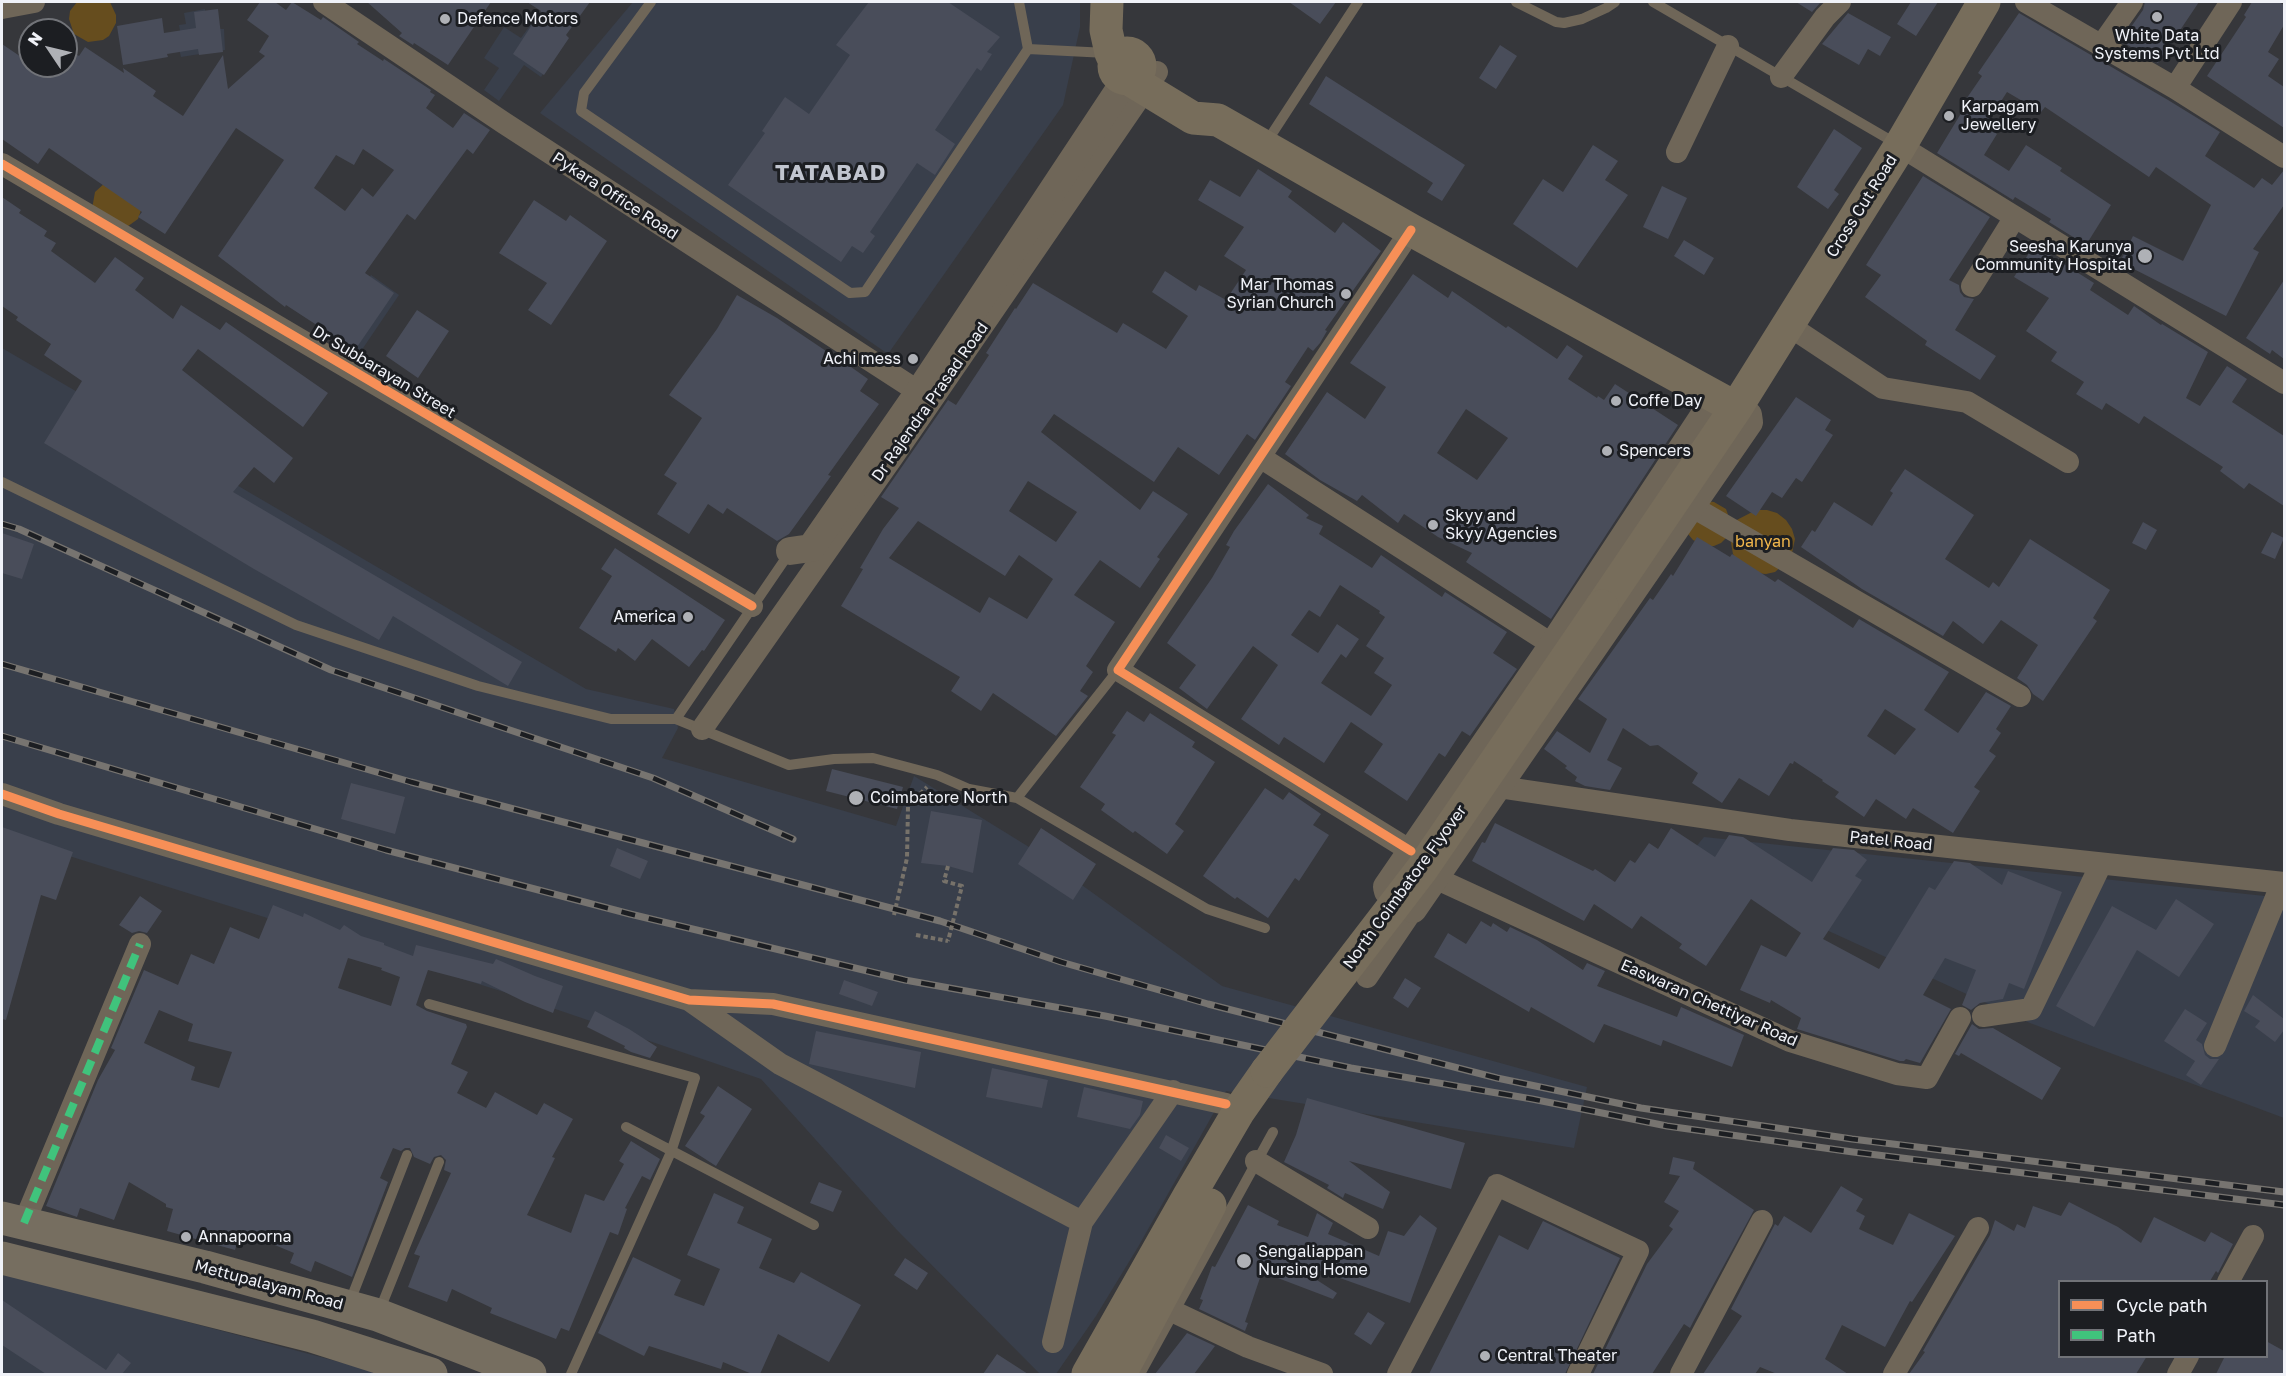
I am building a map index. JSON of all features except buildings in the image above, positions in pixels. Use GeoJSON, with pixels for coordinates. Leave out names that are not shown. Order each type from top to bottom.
{"type":"FeatureCollection","features":[{"type":"Feature","properties":{"kind":"highway","name":"Mettupalayam Road"},"geometry":{"type":"LineString","coordinates":[[13,1221],[205,1267],[363,1311],[530,1374]]}},
{"type":"Feature","properties":{"kind":"highway"},"geometry":{"type":"LineString","coordinates":[[2,1258],[312,1336],[423,1373]]}},
{"type":"Feature","properties":{"kind":"main road"},"geometry":{"type":"LineString","coordinates":[[1107,2],[1106,30],[1130,69],[1205,101],[1218,120],[1411,230],[1726,402]]}},
{"type":"Feature","properties":{"kind":"main road"},"geometry":{"type":"LineString","coordinates":[[1129,2],[1130,69]]}},
{"type":"Feature","properties":{"kind":"main road","name":"Cross Cut Road"},"geometry":{"type":"LineString","coordinates":[[1726,402],[1788,325],[1900,146],[1984,2]]}},
{"type":"Feature","properties":{"kind":"main road","name":"North Coimbatore Flyover"},"geometry":{"type":"LineString","coordinates":[[1088,1374],[1239,1111],[1422,869],[1703,458],[1726,402]]}},
{"type":"Feature","properties":{"kind":"main road"},"geometry":{"type":"LineString","coordinates":[[1120,1374],[1254,1124],[1269,1089],[1267,1071]]}},
{"type":"Feature","properties":{"kind":"street"},"geometry":{"type":"LineString","coordinates":[[2,8],[34,2]]}},
{"type":"Feature","properties":{"kind":"street","name":"Pykara Office Road"},"geometry":{"type":"LineString","coordinates":[[324,2],[707,256],[915,388]]}},
{"type":"Feature","properties":{"kind":"street"},"geometry":{"type":"LineString","coordinates":[[1781,77],[1825,17],[1840,2]]}},
{"type":"Feature","properties":{"kind":"street"},"geometry":{"type":"LineString","coordinates":[[2026,2],[2175,88],[2284,157]]}},
{"type":"Feature","properties":{"kind":"street"},"geometry":{"type":"LineString","coordinates":[[2101,46],[2132,2]]}},
{"type":"Feature","properties":{"kind":"street"},"geometry":{"type":"LineString","coordinates":[[2175,88],[2231,2]]}},
{"type":"Feature","properties":{"kind":"street"},"geometry":{"type":"LineString","coordinates":[[1677,152],[1728,46]]}},
{"type":"Feature","properties":{"kind":"street"},"geometry":{"type":"LineString","coordinates":[[790,551],[915,388],[1053,178],[1130,69]]}},
{"type":"Feature","properties":{"kind":"street","name":"Dr Rajendra Prasad Road"},"geometry":{"type":"LineString","coordinates":[[702,729],[1130,69]]}},
{"type":"Feature","properties":{"kind":"street"},"geometry":{"type":"LineString","coordinates":[[1900,146],[2284,382]]}},
{"type":"Feature","properties":{"kind":"street","name":"Dr Subbarayan Street"},"geometry":{"type":"LineString","coordinates":[[2,164],[752,606]]}},
{"type":"Feature","properties":{"kind":"street"},"geometry":{"type":"LineString","coordinates":[[1972,286],[2015,217]]}},
{"type":"Feature","properties":{"kind":"street"},"geometry":{"type":"LineString","coordinates":[[1411,230],[1118,670],[1412,851]]}},
{"type":"Feature","properties":{"kind":"street"},"geometry":{"type":"LineString","coordinates":[[1788,325],[1883,388],[1967,402],[2068,462]]}},
{"type":"Feature","properties":{"kind":"street"},"geometry":{"type":"LineString","coordinates":[[1367,977],[1749,422],[1748,416],[1726,402],[1553,645],[1412,851],[1387,888],[1413,909]]}},
{"type":"Feature","properties":{"kind":"street"},"geometry":{"type":"LineString","coordinates":[[1260,457],[1553,645]]}},
{"type":"Feature","properties":{"kind":"street"},"geometry":{"type":"LineString","coordinates":[[1691,506],[2020,696]]}},
{"type":"Feature","properties":{"kind":"street","name":"Patel Road"},"geometry":{"type":"LineString","coordinates":[[1499,787],[1790,830],[2283,883]]}},
{"type":"Feature","properties":{"kind":"street"},"geometry":{"type":"LineString","coordinates":[[2,794],[82,821],[689,1000],[773,1004],[1226,1104]]}},
{"type":"Feature","properties":{"kind":"street"},"geometry":{"type":"LineString","coordinates":[[1983,1016],[2031,1009],[2101,864]]}},
{"type":"Feature","properties":{"kind":"street","name":"Easwaran Chettiyar Road"},"geometry":{"type":"LineString","coordinates":[[1435,878],[1790,1041],[1897,1074],[1927,1078],[1960,1018]]}},
{"type":"Feature","properties":{"kind":"street"},"geometry":{"type":"LineString","coordinates":[[2215,1046],[2283,883]]}},
{"type":"Feature","properties":{"kind":"street"},"geometry":{"type":"LineString","coordinates":[[13,1221],[140,944]]}},
{"type":"Feature","properties":{"kind":"street"},"geometry":{"type":"LineString","coordinates":[[689,1000],[780,1064],[1082,1222]]}},
{"type":"Feature","properties":{"kind":"street"},"geometry":{"type":"LineString","coordinates":[[1053,1342],[1082,1222],[1173,1091]]}},
{"type":"Feature","properties":{"kind":"street"},"geometry":{"type":"LineString","coordinates":[[1256,1161],[1368,1228]]}},
{"type":"Feature","properties":{"kind":"street"},"geometry":{"type":"LineString","coordinates":[[1398,1374],[1497,1185],[1638,1251],[1578,1374]]}},
{"type":"Feature","properties":{"kind":"street"},"geometry":{"type":"LineString","coordinates":[[1681,1374],[1762,1221]]}},
{"type":"Feature","properties":{"kind":"street"},"geometry":{"type":"LineString","coordinates":[[1894,1374],[1978,1228]]}},
{"type":"Feature","properties":{"kind":"street"},"geometry":{"type":"LineString","coordinates":[[2229,1280],[2253,1236]]}},
{"type":"Feature","properties":{"kind":"street"},"geometry":{"type":"LineString","coordinates":[[1174,1311],[1248,1347],[1323,1374]]}},
{"type":"Feature","properties":{"kind":"street"},"geometry":{"type":"LineString","coordinates":[[2178,1374],[2187,1358]]}},
{"type":"Feature","properties":{"kind":"lane"},"geometry":{"type":"LineString","coordinates":[[651,2],[585,93],[581,111],[850,293],[865,292],[1028,49],[1019,2]]}},
{"type":"Feature","properties":{"kind":"lane"},"geometry":{"type":"LineString","coordinates":[[1264,146],[1358,2]]}},
{"type":"Feature","properties":{"kind":"lane"},"geometry":{"type":"LineString","coordinates":[[1516,2],[1557,22],[1564,23],[1582,19],[1615,2]]}},
{"type":"Feature","properties":{"kind":"lane"},"geometry":{"type":"LineString","coordinates":[[1653,2],[1900,146]]}},
{"type":"Feature","properties":{"kind":"lane"},"geometry":{"type":"LineString","coordinates":[[1028,49],[1130,69]]}},
{"type":"Feature","properties":{"kind":"lane"},"geometry":{"type":"LineString","coordinates":[[2,482],[296,625],[478,686],[611,720],[676,719],[789,765],[834,759],[873,758],[937,775],[969,789],[1017,798],[1207,909],[1265,928]]}},
{"type":"Feature","properties":{"kind":"lane"},"geometry":{"type":"LineString","coordinates":[[676,719],[790,551]]}},
{"type":"Feature","properties":{"kind":"lane"},"geometry":{"type":"LineString","coordinates":[[1017,798],[1118,670]]}},
{"type":"Feature","properties":{"kind":"lane"},"geometry":{"type":"LineString","coordinates":[[429,1004],[695,1078],[671,1152],[571,1374]]}},
{"type":"Feature","properties":{"kind":"lane"},"geometry":{"type":"LineString","coordinates":[[626,1127],[814,1225]]}},
{"type":"Feature","properties":{"kind":"lane"},"geometry":{"type":"LineString","coordinates":[[1140,1374],[1273,1132]]}},
{"type":"Feature","properties":{"kind":"lane"},"geometry":{"type":"LineString","coordinates":[[363,1311],[408,1155]]}},
{"type":"Feature","properties":{"kind":"lane"},"geometry":{"type":"LineString","coordinates":[[363,1311],[413,1223],[439,1161]]}},
{"type":"Feature","properties":{"kind":"path"},"geometry":{"type":"LineString","coordinates":[[894,915],[907,858],[908,806],[937,775]]}},
{"type":"Feature","properties":{"kind":"path"},"geometry":{"type":"LineString","coordinates":[[915,935],[948,941],[962,886],[944,882],[948,866]]}},
{"type":"Feature","properties":{"kind":"shaded area"},"geometry":{"type":"Polygon","coordinates":[[[633,2],[1080,2],[1080,27],[1063,105],[888,354],[540,113],[633,2]]]}},
{"type":"Feature","properties":{"kind":"shaded area"},"geometry":{"type":"Polygon","coordinates":[[[205,9],[206,20],[216,29],[224,29],[225,50],[181,57],[176,36],[181,36],[179,25],[186,24],[184,13],[205,9]]]}},
{"type":"Feature","properties":{"kind":"shaded area"},"geometry":{"type":"Polygon","coordinates":[[[537,16],[568,39],[541,77],[524,65],[499,101],[484,90],[499,68],[484,58],[504,27],[521,38],[537,16]]]}},
{"type":"Feature","properties":{"kind":"shaded area"},"geometry":{"type":"Polygon","coordinates":[[[371,275],[399,295],[357,357],[328,338],[371,275]]]}},
{"type":"Feature","properties":{"kind":"shaded area"},"geometry":{"type":"Polygon","coordinates":[[[2,348],[586,689],[674,709],[678,728],[662,758],[896,826],[914,776],[1029,847],[1222,986],[1587,1087],[1574,1148],[1226,1091],[1138,1247],[1096,1316],[1056,1374],[1040,1374],[896,1229],[761,1079],[520,997],[2,835],[2,348]]]}},
{"type":"Feature","properties":{"kind":"shaded area"},"geometry":{"type":"Polygon","coordinates":[[[1704,837],[2284,898],[2284,1118],[2030,1023],[1682,864],[1704,837]]]}},
{"type":"Feature","properties":{"kind":"shaded area"},"geometry":{"type":"Polygon","coordinates":[[[2,1273],[385,1374],[2,1374],[2,1273]]]}},
{"type":"Feature","properties":{"kind":"green space"},"geometry":{"type":"Polygon","coordinates":[[[77,2],[110,2],[116,15],[116,23],[109,36],[103,40],[88,42],[78,36],[78,18],[69,18],[70,11],[77,2]]]}},
{"type":"Feature","properties":{"kind":"green space"},"geometry":{"type":"Polygon","coordinates":[[[107,181],[143,204],[138,219],[124,229],[92,209],[95,192],[107,181]]]}},
{"type":"Feature","properties":{"kind":"green space","name":"banyan"},"geometry":{"type":"Polygon","coordinates":[[[1706,501],[1714,502],[1726,509],[1731,523],[1756,510],[1777,513],[1792,529],[1795,539],[1791,558],[1775,572],[1755,573],[1738,563],[1733,554],[1732,532],[1721,543],[1714,546],[1706,546],[1693,540],[1688,534],[1706,501]]]}},
{"type":"Feature","properties":{"kind":"railway"},"geometry":{"type":"LineString","coordinates":[[2,524],[19,529],[331,670],[653,778],[793,839]]}},
{"type":"Feature","properties":{"kind":"railway"},"geometry":{"type":"LineString","coordinates":[[2,664],[411,782],[940,921],[1061,962],[1208,1004],[1497,1078],[1641,1108],[1852,1139],[2284,1192]]}},
{"type":"Feature","properties":{"kind":"railway"},"geometry":{"type":"LineString","coordinates":[[2,736],[386,850],[630,914],[905,980],[1105,1016],[1351,1068],[1532,1099],[1667,1126],[1853,1152],[2284,1205]]}},
{"type":"Feature","properties":{"kind":"marked path"},"geometry":{"type":"LineString","coordinates":[[24,1223],[140,944]]}},
{"type":"Feature","properties":{"kind":"cycle path"},"geometry":{"type":"LineString","coordinates":[[2,164],[752,606]]}},
{"type":"Feature","properties":{"kind":"cycle path"},"geometry":{"type":"LineString","coordinates":[[1411,230],[1118,670],[1411,851]]}},
{"type":"Feature","properties":{"kind":"cycle path"},"geometry":{"type":"LineString","coordinates":[[2,794],[59,814],[689,1000],[773,1004],[1226,1104]]}},
{"type":"Feature","properties":{"kind":"place","name":"White Data Systems Pvt Ltd"},"geometry":{"type":"Point","coordinates":[2157,17]}},
{"type":"Feature","properties":{"kind":"place","name":"Defence Motors"},"geometry":{"type":"Point","coordinates":[445,19]}},
{"type":"Feature","properties":{"kind":"place","name":"Karpagam Jewellery"},"geometry":{"type":"Point","coordinates":[1949,116]}},
{"type":"Feature","properties":{"kind":"place","name":"Seesha Karunya Community Hospital"},"geometry":{"type":"Point","coordinates":[2145,256]}},
{"type":"Feature","properties":{"kind":"place","name":"Mar Thomas Syrian Church"},"geometry":{"type":"Point","coordinates":[1346,294]}},
{"type":"Feature","properties":{"kind":"place","name":"Achi mess"},"geometry":{"type":"Point","coordinates":[913,359]}},
{"type":"Feature","properties":{"kind":"place","name":"Coffe Day"},"geometry":{"type":"Point","coordinates":[1616,401]}},
{"type":"Feature","properties":{"kind":"place","name":"Spencers"},"geometry":{"type":"Point","coordinates":[1607,451]}},
{"type":"Feature","properties":{"kind":"place","name":"Skyy and Skyy Agencies"},"geometry":{"type":"Point","coordinates":[1433,525]}},
{"type":"Feature","properties":{"kind":"place","name":"America"},"geometry":{"type":"Point","coordinates":[688,617]}},
{"type":"Feature","properties":{"kind":"place","name":"Coimbatore North"},"geometry":{"type":"Point","coordinates":[856,798]}},
{"type":"Feature","properties":{"kind":"place","name":"Annapoorna"},"geometry":{"type":"Point","coordinates":[186,1237]}},
{"type":"Feature","properties":{"kind":"place","name":"Sengaliappan Nursing Home"},"geometry":{"type":"Point","coordinates":[1244,1261]}},
{"type":"Feature","properties":{"kind":"place","name":"Central Theater"},"geometry":{"type":"Point","coordinates":[1485,1356]}},
{"type":"Feature","properties":{"kind":"district","name":"TATABAD"},"geometry":{"type":"Point","coordinates":[831,173]}}]}
